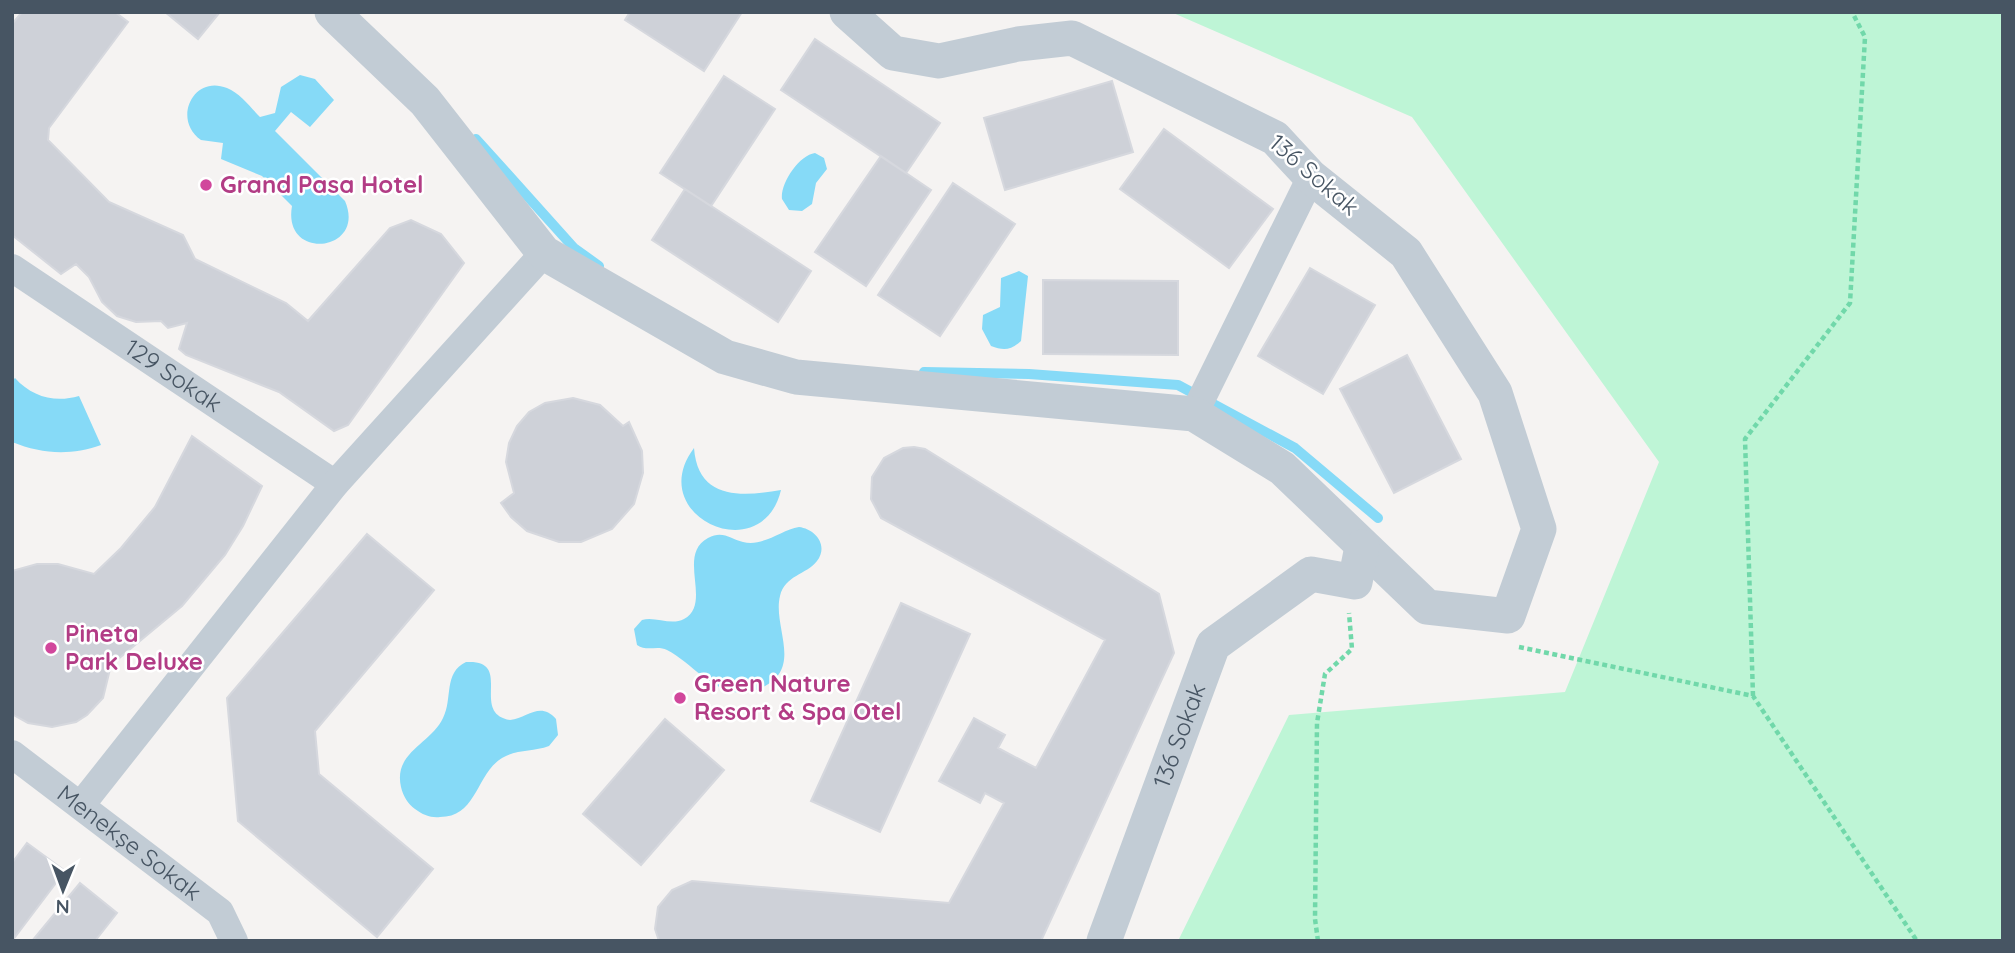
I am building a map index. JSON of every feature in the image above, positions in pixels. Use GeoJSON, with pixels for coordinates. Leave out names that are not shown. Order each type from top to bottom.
{"type":"FeatureCollection","features":[{"type":"Feature","properties":{"kind":"street"},"geometry":{"type":"LineString","coordinates":[[332,12],[425,102],[544,253],[725,356],[796,377],[1194,414],[1282,468],[1427,607],[1508,616]]}},
{"type":"Feature","properties":{"kind":"street","name":"136 Sokak"},"geometry":{"type":"LineString","coordinates":[[847,12],[893,53],[939,61],[1018,44],[1072,38],[1275,138],[1311,177],[1406,253],[1495,393],[1539,529],[1508,616]]}},
{"type":"Feature","properties":{"kind":"street"},"geometry":{"type":"LineString","coordinates":[[1194,414],[1311,177]]}},
{"type":"Feature","properties":{"kind":"street"},"geometry":{"type":"LineString","coordinates":[[81,805],[335,484],[544,253]]}},
{"type":"Feature","properties":{"kind":"street","name":"129 Sokak"},"geometry":{"type":"LineString","coordinates":[[12,268],[335,484]]}},
{"type":"Feature","properties":{"kind":"street"},"geometry":{"type":"LineString","coordinates":[[1351,581],[1362,547]]}},
{"type":"Feature","properties":{"kind":"street","name":"136 Sokak"},"geometry":{"type":"LineString","coordinates":[[1104,941],[1213,645],[1311,574],[1351,581]]}},
{"type":"Feature","properties":{"kind":"street","name":"Menekşe Sokak"},"geometry":{"type":"LineString","coordinates":[[12,754],[220,912],[234,941]]}},
{"type":"Feature","properties":{"kind":"path"},"geometry":{"type":"LineString","coordinates":[[1852,12],[1865,37],[1850,303],[1745,439],[1753,696],[1917,941]]}},
{"type":"Feature","properties":{"kind":"path"},"geometry":{"type":"LineString","coordinates":[[1318,941],[1315,919],[1317,723],[1325,674],[1352,649],[1351,581]]}},
{"type":"Feature","properties":{"kind":"path"},"geometry":{"type":"LineString","coordinates":[[1508,616],[1519,649],[1753,696]]}},
{"type":"Feature","properties":{"kind":"green space"},"geometry":{"type":"Polygon","coordinates":[[[1171,12],[2003,12],[2003,941],[1178,941],[1289,715],[1565,692],[1659,462],[1412,117],[1171,12]]]}},
{"type":"Feature","properties":{"kind":"water"},"geometry":{"type":"Polygon","coordinates":[[[300,75],[315,79],[334,100],[310,127],[291,112],[275,131],[345,201],[349,218],[345,231],[335,240],[323,244],[310,242],[299,236],[292,224],[292,206],[262,176],[221,159],[223,143],[201,140],[192,131],[188,121],[190,101],[196,93],[215,85],[236,93],[260,117],[275,113],[281,87],[300,75]]]}},
{"type":"Feature","properties":{"kind":"water"},"geometry":{"type":"Polygon","coordinates":[[[815,153],[824,158],[827,169],[816,183],[812,204],[802,211],[789,210],[782,199],[787,178],[797,164],[815,153]]]}},
{"type":"Feature","properties":{"kind":"water"},"geometry":{"type":"Polygon","coordinates":[[[1019,271],[1028,276],[1021,341],[1007,349],[996,348],[991,346],[982,329],[983,315],[1000,307],[1001,278],[1019,271]]]}},
{"type":"Feature","properties":{"kind":"water"},"geometry":{"type":"Polygon","coordinates":[[[15,378],[29,390],[44,397],[61,399],[79,396],[101,445],[78,451],[56,452],[12,442],[12,381],[15,378]]]}},
{"type":"Feature","properties":{"kind":"water"},"geometry":{"type":"Polygon","coordinates":[[[694,448],[697,466],[704,478],[714,487],[739,494],[781,490],[770,514],[752,527],[732,530],[711,524],[694,512],[683,494],[682,473],[694,448]]]}},
{"type":"Feature","properties":{"kind":"water"},"geometry":{"type":"Polygon","coordinates":[[[799,527],[815,534],[822,549],[817,561],[791,579],[780,596],[784,661],[780,672],[771,682],[743,693],[731,691],[708,680],[667,650],[637,645],[634,629],[642,620],[679,621],[692,612],[696,591],[695,556],[699,546],[708,538],[722,535],[750,543],[799,527]]]}},
{"type":"Feature","properties":{"kind":"water"},"geometry":{"type":"Polygon","coordinates":[[[466,662],[480,663],[488,669],[493,708],[498,715],[510,720],[545,711],[556,719],[558,735],[549,746],[513,753],[493,765],[462,810],[452,815],[430,816],[412,807],[404,797],[400,775],[402,765],[443,718],[451,680],[459,667],[466,662]]]}},
{"type":"Feature","properties":{"kind":"building"},"geometry":{"type":"Polygon","coordinates":[[[22,12],[115,12],[128,22],[49,128],[48,140],[109,202],[183,235],[195,259],[286,303],[308,321],[390,228],[411,220],[441,234],[464,263],[348,425],[334,431],[279,392],[186,355],[179,349],[187,323],[168,328],[161,321],[136,322],[117,316],[102,302],[89,277],[76,264],[61,274],[12,235],[12,24],[22,12]]]}},
{"type":"Feature","properties":{"kind":"building"},"geometry":{"type":"Polygon","coordinates":[[[165,12],[220,12],[198,39],[165,12]]]}},
{"type":"Feature","properties":{"kind":"building"},"geometry":{"type":"Polygon","coordinates":[[[630,12],[742,12],[704,71],[625,20],[630,12]]]}},
{"type":"Feature","properties":{"kind":"building"},"geometry":{"type":"Polygon","coordinates":[[[815,39],[940,123],[906,173],[781,90],[815,39]]]}},
{"type":"Feature","properties":{"kind":"building"},"geometry":{"type":"Polygon","coordinates":[[[724,76],[775,109],[711,206],[660,173],[724,76]]]}},
{"type":"Feature","properties":{"kind":"building"},"geometry":{"type":"Polygon","coordinates":[[[1112,81],[1133,152],[1005,190],[984,118],[1112,81]]]}},
{"type":"Feature","properties":{"kind":"building"},"geometry":{"type":"Polygon","coordinates":[[[1164,129],[1273,209],[1229,268],[1120,189],[1164,129]]]}},
{"type":"Feature","properties":{"kind":"building"},"geometry":{"type":"Polygon","coordinates":[[[881,156],[931,190],[866,286],[815,252],[881,156]]]}},
{"type":"Feature","properties":{"kind":"building"},"geometry":{"type":"Polygon","coordinates":[[[953,183],[1015,224],[940,336],[878,295],[953,183]]]}},
{"type":"Feature","properties":{"kind":"building"},"geometry":{"type":"Polygon","coordinates":[[[685,189],[811,271],[778,322],[652,240],[685,189]]]}},
{"type":"Feature","properties":{"kind":"building"},"geometry":{"type":"Polygon","coordinates":[[[1310,268],[1375,305],[1323,394],[1258,356],[1310,268]]]}},
{"type":"Feature","properties":{"kind":"building"},"geometry":{"type":"Polygon","coordinates":[[[1043,280],[1178,281],[1178,355],[1043,354],[1043,280]]]}},
{"type":"Feature","properties":{"kind":"building"},"geometry":{"type":"Polygon","coordinates":[[[1407,355],[1461,459],[1394,493],[1340,389],[1407,355]]]}},
{"type":"Feature","properties":{"kind":"building"},"geometry":{"type":"Polygon","coordinates":[[[573,398],[600,405],[623,426],[629,422],[642,451],[643,473],[634,504],[612,529],[581,542],[559,542],[527,531],[511,517],[501,503],[514,493],[506,462],[509,443],[517,426],[529,412],[545,403],[573,398]]]}},
{"type":"Feature","properties":{"kind":"building"},"geometry":{"type":"Polygon","coordinates":[[[192,436],[262,486],[243,526],[225,555],[182,606],[111,665],[103,698],[87,715],[76,722],[52,727],[28,723],[12,714],[12,571],[37,564],[58,564],[94,574],[121,548],[155,507],[192,436]]]}},
{"type":"Feature","properties":{"kind":"building"},"geometry":{"type":"Polygon","coordinates":[[[903,448],[925,449],[1159,594],[1174,653],[1041,941],[659,941],[655,929],[658,907],[672,890],[692,881],[949,903],[1004,803],[985,793],[980,803],[939,781],[974,718],[1005,735],[998,748],[1036,768],[1105,640],[881,518],[871,499],[872,477],[884,458],[903,448]]]}},
{"type":"Feature","properties":{"kind":"building"},"geometry":{"type":"Polygon","coordinates":[[[367,534],[434,590],[315,731],[319,774],[433,869],[377,937],[238,821],[227,698],[367,534]]]}},
{"type":"Feature","properties":{"kind":"building"},"geometry":{"type":"Polygon","coordinates":[[[901,603],[970,634],[880,832],[811,801],[901,603]]]}},
{"type":"Feature","properties":{"kind":"building"},"geometry":{"type":"Polygon","coordinates":[[[665,719],[724,770],[641,865],[583,814],[665,719]]]}},
{"type":"Feature","properties":{"kind":"building"},"geometry":{"type":"Polygon","coordinates":[[[27,843],[65,871],[12,941],[12,863],[27,843]]]}},
{"type":"Feature","properties":{"kind":"building"},"geometry":{"type":"Polygon","coordinates":[[[80,883],[117,913],[95,941],[32,941],[80,883]]]}},
{"type":"Feature","properties":{"kind":"waterway"},"geometry":{"type":"LineString","coordinates":[[476,139],[574,248],[599,266]]}},
{"type":"Feature","properties":{"kind":"waterway"},"geometry":{"type":"LineString","coordinates":[[924,372],[1029,374],[1178,385],[1295,448],[1378,518]]}},
{"type":"Feature","properties":{"kind":"place","name":"Grand Pasa Hotel"},"geometry":{"type":"Point","coordinates":[206,185]}},
{"type":"Feature","properties":{"kind":"place","name":"Pineta Park Deluxe"},"geometry":{"type":"Point","coordinates":[51,648]}},
{"type":"Feature","properties":{"kind":"place","name":"Green Nature Resort & Spa Otel"},"geometry":{"type":"Point","coordinates":[680,698]}}]}
